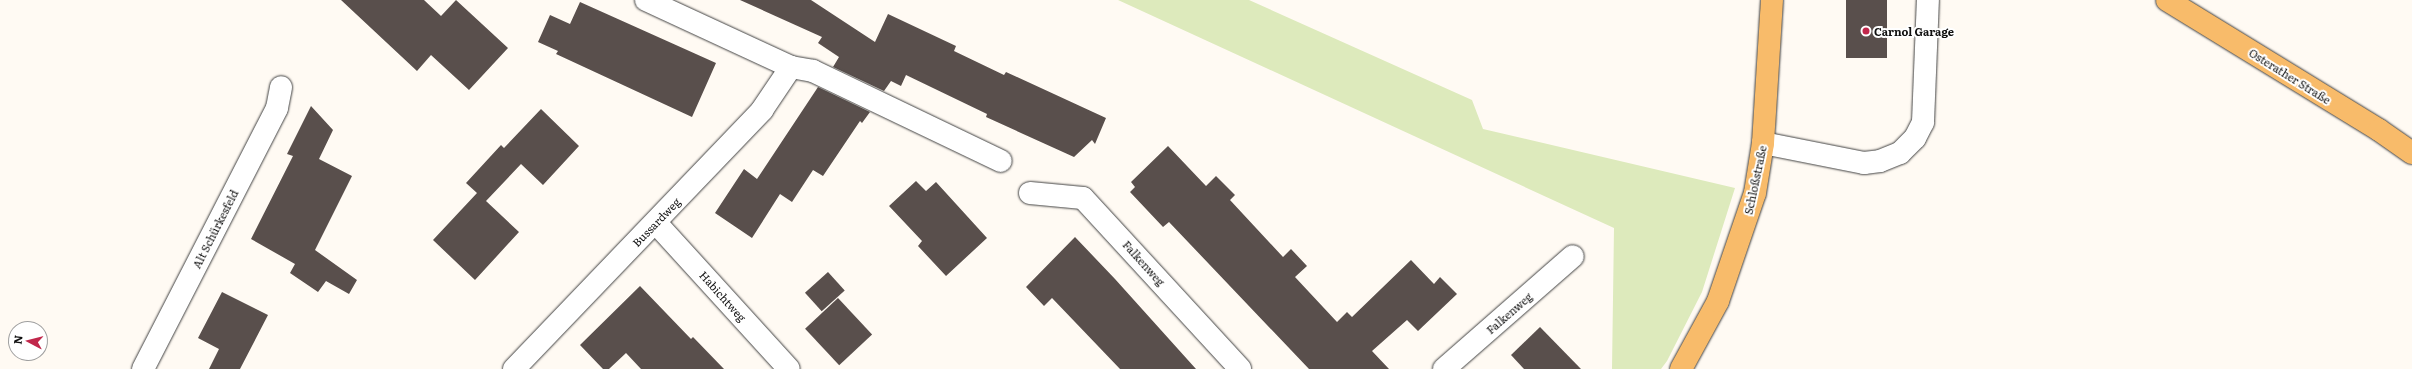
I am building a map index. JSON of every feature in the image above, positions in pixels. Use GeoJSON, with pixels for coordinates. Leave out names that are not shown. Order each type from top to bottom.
{"type":"FeatureCollection","features":[{"type":"Feature","properties":{"kind":"main road","name":"Schloßstraße"},"geometry":{"type":"LineString","coordinates":[[1681,369],[1718,301],[1737,251],[1755,193],[1763,143],[1772,0]]}},
{"type":"Feature","properties":{"kind":"main road","name":"Osterather Straße"},"geometry":{"type":"LineString","coordinates":[[2167,0],[2379,130],[2412,153]]}},
{"type":"Feature","properties":{"kind":"street"},"geometry":{"type":"LineString","coordinates":[[646,0],[791,67],[813,71],[1001,161]]}},
{"type":"Feature","properties":{"kind":"street"},"geometry":{"type":"LineString","coordinates":[[1763,143],[1796,152],[1864,163],[1880,161],[1900,153],[1915,138],[1923,122],[1928,0]]}},
{"type":"Feature","properties":{"kind":"street","name":"Bussardweg"},"geometry":{"type":"LineString","coordinates":[[514,369],[656,223],[762,110],[791,67]]}},
{"type":"Feature","properties":{"kind":"street","name":"Alt Schürkesfeld"},"geometry":{"type":"LineString","coordinates":[[143,369],[278,108],[281,87]]}},
{"type":"Feature","properties":{"kind":"street","name":"Falkenweg"},"geometry":{"type":"LineString","coordinates":[[1030,193],[1084,198],[1240,369]]}},
{"type":"Feature","properties":{"kind":"street","name":"Habichtweg"},"geometry":{"type":"LineString","coordinates":[[656,223],[789,369]]}},
{"type":"Feature","properties":{"kind":"street","name":"Falkenweg"},"geometry":{"type":"LineString","coordinates":[[1444,369],[1573,256]]}},
{"type":"Feature","properties":{"kind":"green space"},"geometry":{"type":"Polygon","coordinates":[[[1118,0],[1249,0],[1472,100],[1483,129],[1735,188],[1702,292],[1667,361],[1661,369],[1612,369],[1614,228],[1118,0]]]}},
{"type":"Feature","properties":{"kind":"building"},"geometry":{"type":"Polygon","coordinates":[[[341,0],[424,0],[441,16],[456,0],[508,48],[469,90],[431,55],[417,71],[341,0]]]}},
{"type":"Feature","properties":{"kind":"building"},"geometry":{"type":"Polygon","coordinates":[[[740,0],[811,0],[875,42],[888,14],[956,46],[954,51],[1004,75],[1006,72],[1106,118],[1095,144],[1092,140],[1074,157],[986,117],[987,114],[906,75],[901,86],[891,81],[884,91],[833,67],[839,57],[818,43],[822,37],[740,0]]]}},
{"type":"Feature","properties":{"kind":"building","name":"Carnol Garage"},"geometry":{"type":"Polygon","coordinates":[[[1846,0],[1887,0],[1887,58],[1846,58],[1846,0]]]}},
{"type":"Feature","properties":{"kind":"building"},"geometry":{"type":"Polygon","coordinates":[[[580,2],[716,63],[692,117],[556,54],[558,51],[538,42],[550,15],[570,24],[580,2]]]}},
{"type":"Feature","properties":{"kind":"building"},"geometry":{"type":"Polygon","coordinates":[[[818,87],[870,112],[862,123],[860,121],[823,176],[813,170],[792,202],[780,194],[752,238],[715,213],[744,169],[757,179],[818,87]]]}},
{"type":"Feature","properties":{"kind":"building"},"geometry":{"type":"Polygon","coordinates":[[[311,106],[333,130],[319,159],[352,176],[315,250],[357,280],[349,294],[326,281],[318,292],[290,273],[295,264],[251,239],[293,156],[287,154],[311,106]]]}},
{"type":"Feature","properties":{"kind":"building"},"geometry":{"type":"Polygon","coordinates":[[[541,109],[579,146],[543,185],[521,164],[486,201],[519,232],[475,280],[433,240],[477,193],[466,183],[501,145],[504,148],[541,109]]]}},
{"type":"Feature","properties":{"kind":"building"},"geometry":{"type":"Polygon","coordinates":[[[1168,146],[1206,186],[1216,176],[1235,195],[1230,200],[1283,257],[1291,249],[1307,266],[1295,277],[1337,322],[1347,312],[1352,317],[1411,260],[1434,284],[1440,277],[1457,294],[1418,331],[1407,320],[1372,351],[1389,369],[1309,369],[1169,222],[1163,227],[1130,192],[1135,187],[1131,182],[1168,146]]]}},
{"type":"Feature","properties":{"kind":"building"},"geometry":{"type":"Polygon","coordinates":[[[916,181],[926,191],[936,182],[987,238],[946,276],[918,246],[922,241],[889,206],[916,181]]]}},
{"type":"Feature","properties":{"kind":"building"},"geometry":{"type":"Polygon","coordinates":[[[1075,237],[1196,369],[1120,369],[1052,298],[1044,306],[1026,287],[1075,237]]]}},
{"type":"Feature","properties":{"kind":"building"},"geometry":{"type":"Polygon","coordinates":[[[828,272],[845,291],[822,311],[805,293],[828,272]]]}},
{"type":"Feature","properties":{"kind":"building"},"geometry":{"type":"Polygon","coordinates":[[[640,286],[691,339],[693,337],[724,369],[641,369],[626,353],[609,369],[603,369],[580,345],[640,286]]]}},
{"type":"Feature","properties":{"kind":"building"},"geometry":{"type":"Polygon","coordinates":[[[222,292],[268,315],[240,369],[209,369],[219,349],[198,338],[222,292]]]}},
{"type":"Feature","properties":{"kind":"building"},"geometry":{"type":"Polygon","coordinates":[[[838,298],[872,335],[839,365],[805,329],[838,298]]]}},
{"type":"Feature","properties":{"kind":"building"},"geometry":{"type":"Polygon","coordinates":[[[1540,327],[1581,369],[1524,369],[1511,355],[1540,327]]]}},
{"type":"Feature","properties":{"kind":"place","name":"Carnol Garage"},"geometry":{"type":"Point","coordinates":[1866,31]}}]}
